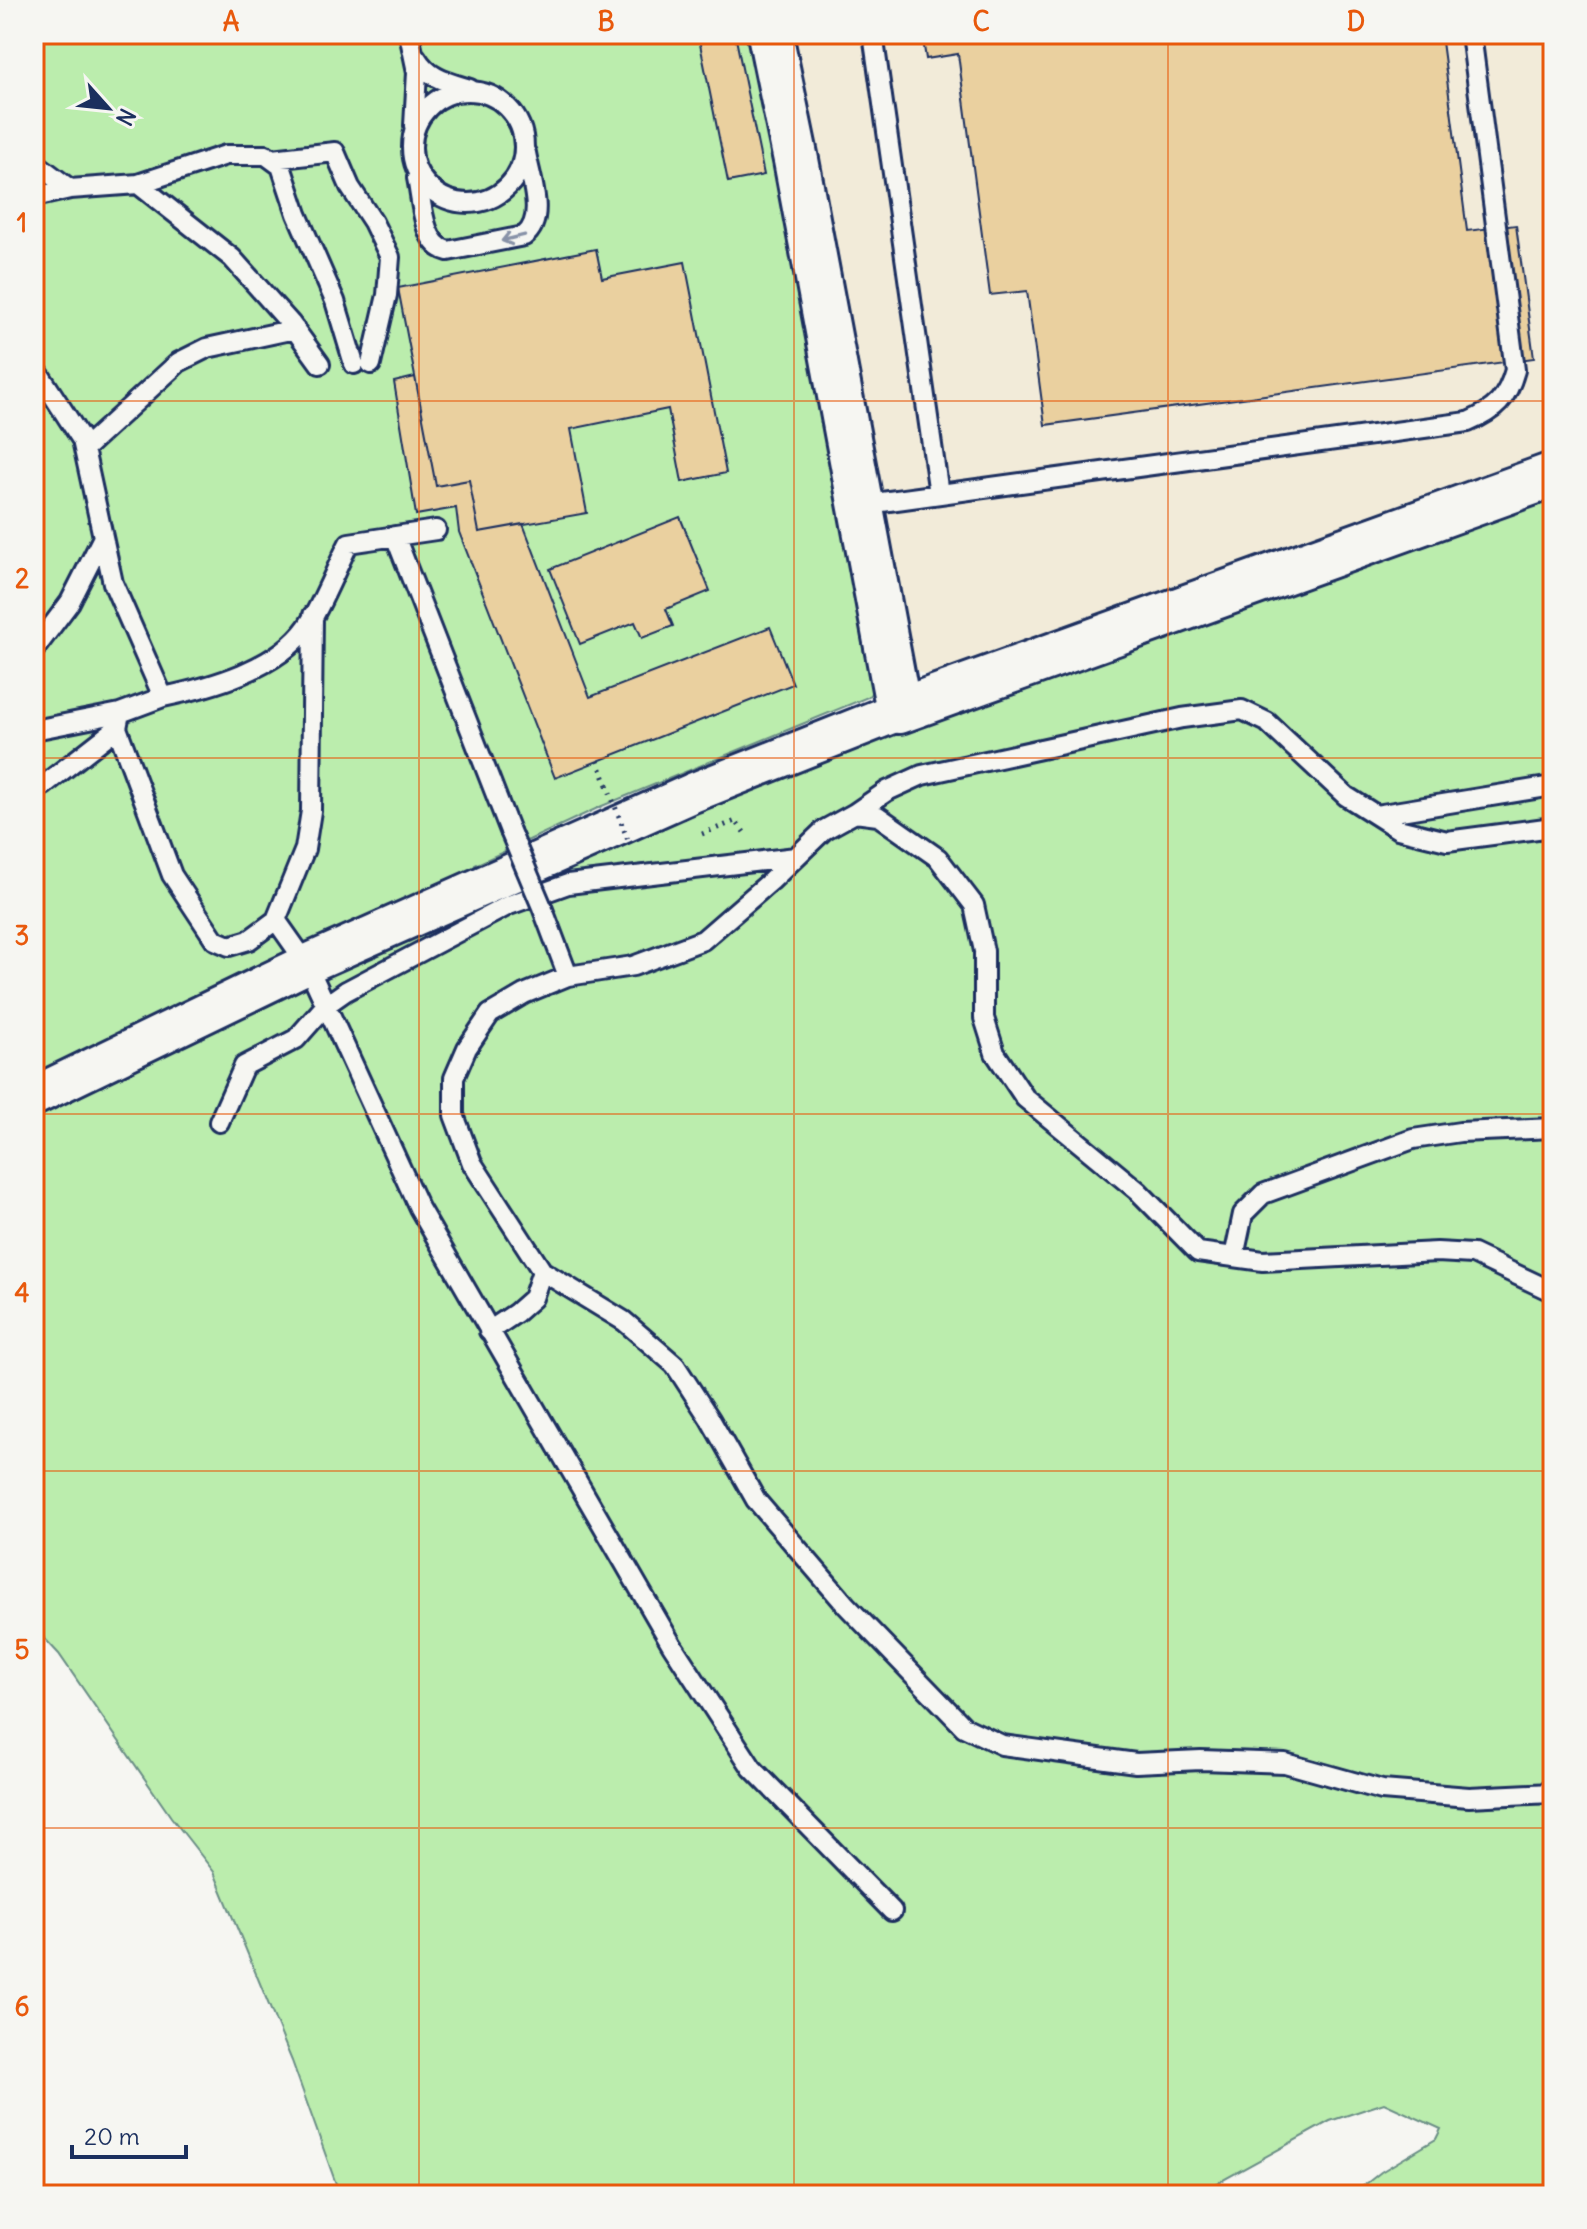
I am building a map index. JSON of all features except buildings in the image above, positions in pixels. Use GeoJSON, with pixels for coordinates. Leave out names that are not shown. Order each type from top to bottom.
{"type":"FeatureCollection","features":[{"type":"Feature","properties":{"kind":"street"},"geometry":{"type":"LineString","coordinates":[[770,34],[899,711]]}},
{"type":"Feature","properties":{"kind":"street"},"geometry":{"type":"LineString","coordinates":[[34,1096],[307,964],[692,793],[899,711],[1553,475]]}},
{"type":"Feature","properties":{"kind":"lane"},"geometry":{"type":"LineString","coordinates":[[409,34],[417,90],[413,147],[418,174],[430,189],[446,199],[464,204],[482,202],[500,194],[513,181],[522,165],[525,146]]}},
{"type":"Feature","properties":{"kind":"lane"},"geometry":{"type":"LineString","coordinates":[[873,34],[939,494]]}},
{"type":"Feature","properties":{"kind":"lane"},"geometry":{"type":"LineString","coordinates":[[860,505],[1468,422],[1490,413],[1509,389],[1515,370],[1471,34]]}},
{"type":"Feature","properties":{"kind":"lane"},"geometry":{"type":"LineString","coordinates":[[414,54],[424,70],[435,78],[483,92],[499,100],[513,112],[522,128],[536,213],[530,231],[524,236],[448,251],[435,244],[430,237],[413,147],[419,120],[431,105],[446,95],[464,91],[483,92]]}},
{"type":"Feature","properties":{"kind":"lane"},"geometry":{"type":"LineString","coordinates":[[34,197],[70,189],[138,184],[226,155],[266,155],[281,166],[297,214],[362,364],[387,295],[390,257],[373,222],[350,187],[335,152],[272,159]]}},
{"type":"Feature","properties":{"kind":"lane"},"geometry":{"type":"LineString","coordinates":[[34,162],[70,189]]}},
{"type":"Feature","properties":{"kind":"lane"},"geometry":{"type":"LineString","coordinates":[[138,184],[232,258],[295,329],[320,364]]}},
{"type":"Feature","properties":{"kind":"lane"},"geometry":{"type":"LineString","coordinates":[[84,449],[179,362],[207,348],[295,329]]}},
{"type":"Feature","properties":{"kind":"lane"},"geometry":{"type":"LineString","coordinates":[[34,366],[82,440],[113,583],[163,697]]}},
{"type":"Feature","properties":{"kind":"lane"},"geometry":{"type":"LineString","coordinates":[[34,789],[44,785],[119,721],[163,697],[196,690],[272,660],[307,627],[349,543],[436,530]]}},
{"type":"Feature","properties":{"kind":"lane"},"geometry":{"type":"LineString","coordinates":[[395,536],[568,976]]}},
{"type":"Feature","properties":{"kind":"lane"},"geometry":{"type":"LineString","coordinates":[[34,650],[70,602],[103,537]]}},
{"type":"Feature","properties":{"kind":"lane"},"geometry":{"type":"LineString","coordinates":[[119,721],[172,875],[215,940],[229,946],[249,940],[276,920],[305,849],[311,811],[313,615]]}},
{"type":"Feature","properties":{"kind":"lane"},"geometry":{"type":"LineString","coordinates":[[1553,827],[1447,841],[1398,829],[1346,796],[1267,722],[1242,710],[1182,718],[922,775],[887,791],[824,830],[703,940],[633,966],[568,976],[524,994],[490,1014],[467,1048],[454,1078],[454,1115],[472,1163],[542,1271],[624,1321],[675,1365],[756,1500],[846,1605],[964,1727],[1002,1745],[1136,1763],[1201,1760],[1285,1763],[1382,1790],[1469,1797],[1553,1793]]}},
{"type":"Feature","properties":{"kind":"lane"},"geometry":{"type":"LineString","coordinates":[[34,730],[119,721]]}},
{"type":"Feature","properties":{"kind":"lane"},"geometry":{"type":"LineString","coordinates":[[1376,815],[1553,786]]}},
{"type":"Feature","properties":{"kind":"lane"},"geometry":{"type":"LineString","coordinates":[[855,813],[878,816],[938,858],[974,905],[984,951],[984,1018],[995,1053],[1025,1098],[1138,1191],[1198,1252],[1263,1261],[1437,1252],[1473,1254],[1553,1292]]}},
{"type":"Feature","properties":{"kind":"lane"},"geometry":{"type":"LineString","coordinates":[[219,1122],[244,1066],[296,1039],[326,1005],[346,991],[509,905],[568,884],[796,857]]}},
{"type":"Feature","properties":{"kind":"lane"},"geometry":{"type":"LineString","coordinates":[[276,920],[307,964],[419,1208],[672,1645],[752,1768],[892,1911]]}},
{"type":"Feature","properties":{"kind":"lane"},"geometry":{"type":"LineString","coordinates":[[1234,1257],[1243,1214],[1263,1194],[1413,1139],[1460,1132],[1553,1128]]}},
{"type":"Feature","properties":{"kind":"lane"},"geometry":{"type":"LineString","coordinates":[[489,1331],[533,1298],[542,1271]]}},
{"type":"Feature","properties":{"kind":"path"},"geometry":{"type":"LineString","coordinates":[[598,761],[629,843]]}},
{"type":"Feature","properties":{"kind":"shaded area"},"geometry":{"type":"Polygon","coordinates":[[[794,34],[1553,34],[1553,451],[930,676],[915,671],[794,34]]]}},
{"type":"Feature","properties":{"kind":"green space"},"geometry":{"type":"Polygon","coordinates":[[[34,34],[750,34],[876,687],[868,697],[602,806],[475,865],[457,907],[766,748],[1553,491],[1553,2195],[1352,2195],[1381,2172],[1436,2139],[1441,2129],[1384,2103],[1330,2121],[1196,2195],[340,2195],[292,2061],[214,1872],[171,1817],[59,1654],[34,1627],[34,34]]]}}]}
